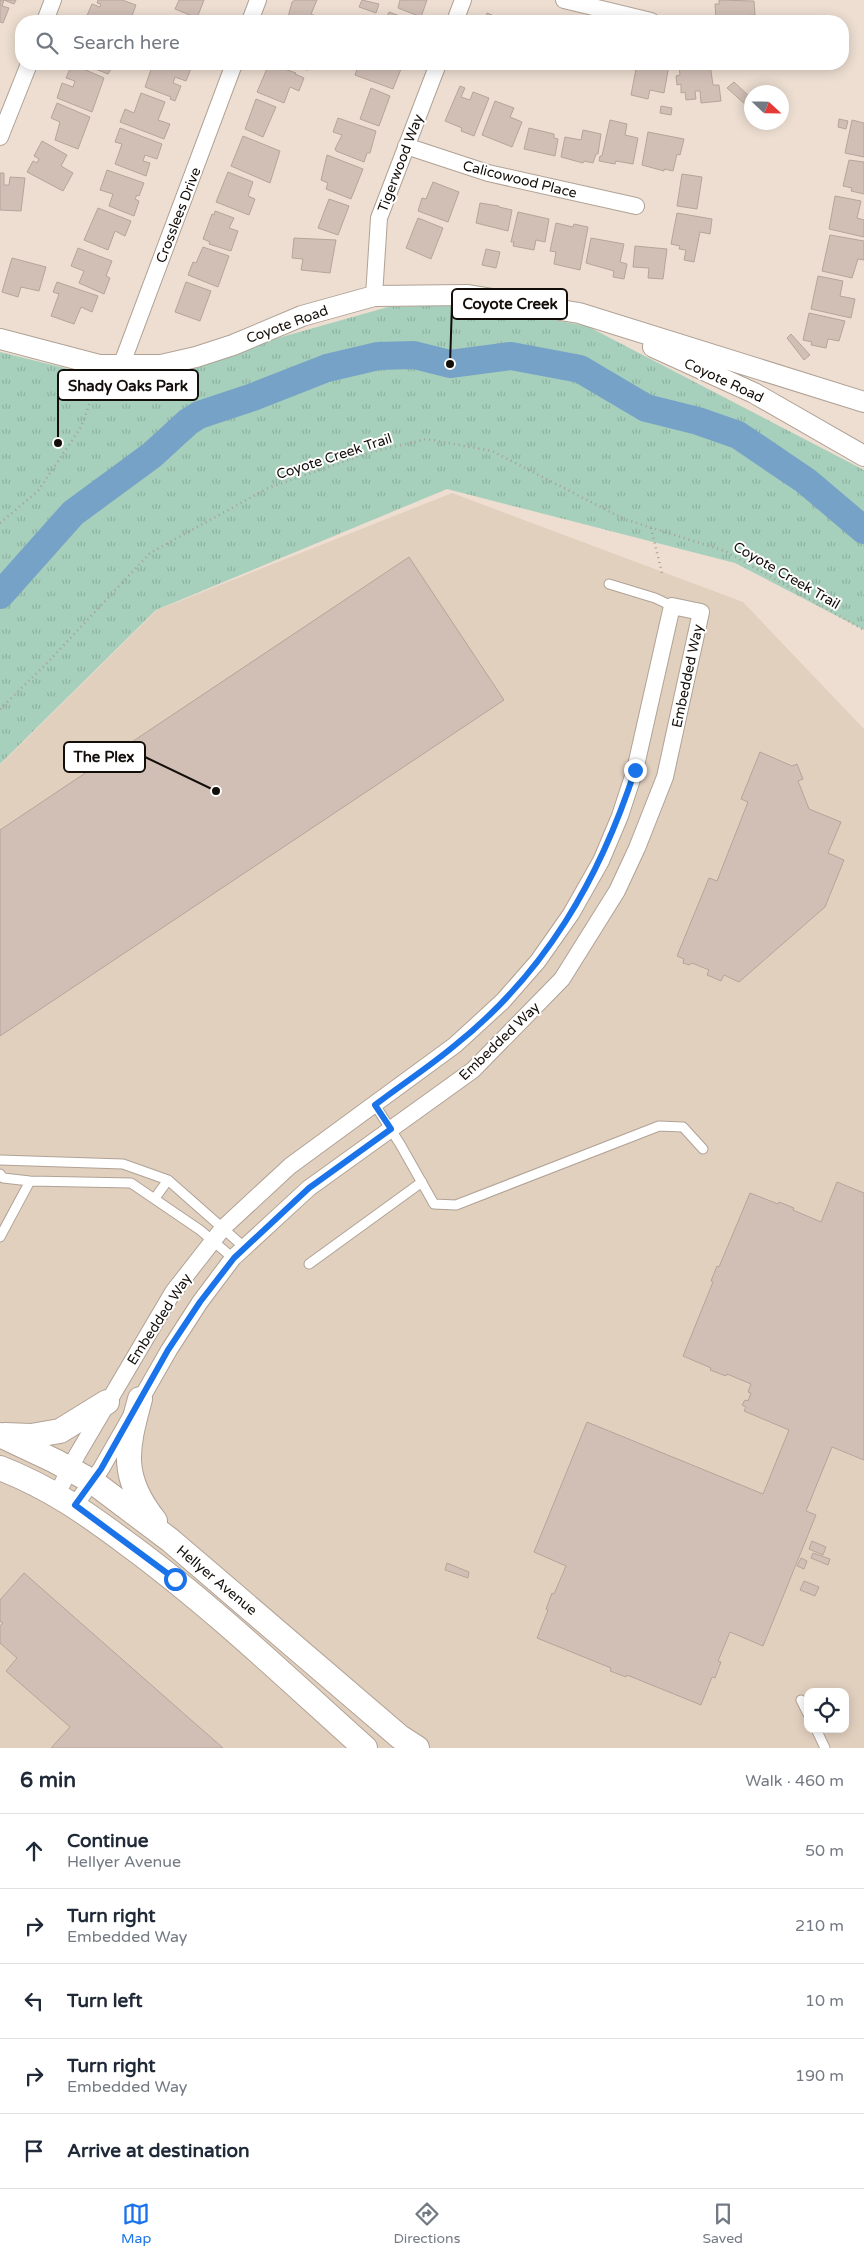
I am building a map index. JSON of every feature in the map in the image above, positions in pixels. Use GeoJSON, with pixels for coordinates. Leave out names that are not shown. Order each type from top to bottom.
{"type":"FeatureCollection","features":[{"type":"Feature","properties":{"kind":"main road"},"geometry":{"type":"LineString","coordinates":[[140,1399],[130,1433],[129,1473],[141,1503],[170,1540]]}},
{"type":"Feature","properties":{"kind":"main road"},"geometry":{"type":"LineString","coordinates":[[0,1435],[31,1436],[60,1431],[107,1402]]}},
{"type":"Feature","properties":{"kind":"main road","name":"Hellyer Avenue"},"geometry":{"type":"LineString","coordinates":[[0,1435],[70,1469],[92,1482],[170,1540],[400,1737],[417,1748]]}},
{"type":"Feature","properties":{"kind":"main road","name":"Hellyer Avenue"},"geometry":{"type":"LineString","coordinates":[[0,1468],[66,1499],[175,1579],[365,1748]]}},
{"type":"Feature","properties":{"kind":"street"},"geometry":{"type":"LineString","coordinates":[[47,15],[53,0]]}},
{"type":"Feature","properties":{"kind":"street"},"geometry":{"type":"LineString","coordinates":[[252,15],[258,0]]}},
{"type":"Feature","properties":{"kind":"street"},"geometry":{"type":"LineString","coordinates":[[457,15],[463,0]]}},
{"type":"Feature","properties":{"kind":"street"},"geometry":{"type":"LineString","coordinates":[[564,0],[626,15]]}},
{"type":"Feature","properties":{"kind":"street"},"geometry":{"type":"LineString","coordinates":[[0,137],[27,70]]}},
{"type":"Feature","properties":{"kind":"street","name":"Crosslees Drive"},"geometry":{"type":"LineString","coordinates":[[121,366],[232,70]]}},
{"type":"Feature","properties":{"kind":"street","name":"Tigerwood Way"},"geometry":{"type":"LineString","coordinates":[[374,296],[379,218],[436,70]]}},
{"type":"Feature","properties":{"kind":"street","name":"Calicowood Place"},"geometry":{"type":"LineString","coordinates":[[406,146],[488,173],[636,206]]}},
{"type":"Feature","properties":{"kind":"street","name":"Coyote Road"},"geometry":{"type":"LineString","coordinates":[[0,338],[99,365],[161,365],[196,357],[233,345],[302,316],[374,296],[468,294],[579,313],[864,402]]}},
{"type":"Feature","properties":{"kind":"street","name":"Coyote Road"},"geometry":{"type":"LineString","coordinates":[[579,313],[754,393],[864,456]]}},
{"type":"Feature","properties":{"kind":"street","name":"Embedded Way"},"geometry":{"type":"LineString","coordinates":[[672,606],[701,612],[665,778],[637,848],[617,891],[562,979],[473,1070],[309,1188],[239,1252],[200,1302],[168,1350],[92,1482],[66,1499],[70,1469],[107,1402],[173,1292],[212,1240],[290,1166],[455,1046],[503,1001],[538,961],[571,914],[601,861],[620,816],[635,770],[672,606]]}},
{"type":"Feature","properties":{"kind":"lane"},"geometry":{"type":"LineString","coordinates":[[609,584],[656,598],[672,606]]}},
{"type":"Feature","properties":{"kind":"lane"},"geometry":{"type":"LineString","coordinates":[[375,1105],[434,1204],[456,1205],[659,1126],[683,1127],[703,1149]]}},
{"type":"Feature","properties":{"kind":"lane"},"geometry":{"type":"LineString","coordinates":[[0,1160],[123,1164],[168,1180],[223,1228],[239,1252]]}},
{"type":"Feature","properties":{"kind":"lane"},"geometry":{"type":"LineString","coordinates":[[0,1174],[3,1178],[30,1181],[130,1183],[155,1198],[212,1240],[239,1252]]}},
{"type":"Feature","properties":{"kind":"lane"},"geometry":{"type":"LineString","coordinates":[[155,1198],[168,1180]]}},
{"type":"Feature","properties":{"kind":"lane"},"geometry":{"type":"LineString","coordinates":[[0,1237],[30,1181]]}},
{"type":"Feature","properties":{"kind":"lane"},"geometry":{"type":"LineString","coordinates":[[309,1264],[422,1182]]}},
{"type":"Feature","properties":{"kind":"lane"},"geometry":{"type":"LineString","coordinates":[[801,1700],[804,1706]]}},
{"type":"Feature","properties":{"kind":"lane"},"geometry":{"type":"LineString","coordinates":[[818,1733],[826,1748]]}},
{"type":"Feature","properties":{"kind":"path"},"geometry":{"type":"LineString","coordinates":[[0,523],[38,491],[80,427],[97,382]]}},
{"type":"Feature","properties":{"kind":"path","name":"Coyote Creek Trail"},"geometry":{"type":"LineString","coordinates":[[0,709],[48,662],[150,553],[268,488],[371,452],[427,440],[492,451],[624,519],[725,551],[864,630]]}},
{"type":"Feature","properties":{"kind":"path"},"geometry":{"type":"LineString","coordinates":[[650,528],[662,573]]}},
{"type":"Feature","properties":{"kind":"shaded area"},"geometry":{"type":"Polygon","coordinates":[[[452,493],[743,602],[864,729],[864,1748],[0,1748],[0,765],[157,610],[452,493]]]}},
{"type":"Feature","properties":{"kind":"green space"},"geometry":{"type":"Polygon","coordinates":[[[470,305],[587,326],[864,470],[864,630],[735,563],[447,489],[156,610],[0,764],[0,352],[89,374],[129,380],[388,307],[470,305]]]}},
{"type":"Feature","properties":{"kind":"building"},"geometry":{"type":"Polygon","coordinates":[[[0,0],[4,0],[2,6],[9,8],[3,23],[0,22],[0,0]]]}},
{"type":"Feature","properties":{"kind":"building"},"geometry":{"type":"Polygon","coordinates":[[[4,0],[16,0],[14,4],[4,0]]]}},
{"type":"Feature","properties":{"kind":"building"},"geometry":{"type":"Polygon","coordinates":[[[98,0],[122,0],[136,5],[132,15],[87,15],[92,4],[100,7],[101,4],[97,3],[98,0]]]}},
{"type":"Feature","properties":{"kind":"building"},"geometry":{"type":"Polygon","coordinates":[[[179,0],[204,0],[198,15],[190,15],[175,9],[179,0]]]}},
{"type":"Feature","properties":{"kind":"building"},"geometry":{"type":"Polygon","coordinates":[[[295,0],[317,0],[311,14],[313,15],[289,15],[292,2],[295,0]]]}},
{"type":"Feature","properties":{"kind":"building"},"geometry":{"type":"Polygon","coordinates":[[[362,0],[379,4],[376,13],[359,7],[362,0]]]}},
{"type":"Feature","properties":{"kind":"building"},"geometry":{"type":"Polygon","coordinates":[[[400,0],[427,0],[422,15],[416,15],[398,8],[400,0]]]}},
{"type":"Feature","properties":{"kind":"building"},"geometry":{"type":"Polygon","coordinates":[[[719,0],[754,1],[755,15],[716,15],[715,4],[719,4],[719,0]]]}},
{"type":"Feature","properties":{"kind":"building"},"geometry":{"type":"Polygon","coordinates":[[[69,70],[86,70],[104,78],[92,112],[57,98],[62,83],[73,87],[75,81],[66,78],[69,70]]]}},
{"type":"Feature","properties":{"kind":"building"},"geometry":{"type":"Polygon","coordinates":[[[98,70],[110,70],[108,74],[98,70]]]}},
{"type":"Feature","properties":{"kind":"building"},"geometry":{"type":"Polygon","coordinates":[[[151,70],[190,70],[186,81],[175,77],[173,83],[181,86],[175,101],[170,99],[171,97],[145,87],[151,70]]]}},
{"type":"Feature","properties":{"kind":"building"},"geometry":{"type":"Polygon","coordinates":[[[266,70],[287,70],[304,78],[299,91],[290,87],[284,103],[257,92],[266,70]]]}},
{"type":"Feature","properties":{"kind":"building"},"geometry":{"type":"Polygon","coordinates":[[[357,70],[401,70],[393,89],[355,75],[357,70]]]}},
{"type":"Feature","properties":{"kind":"building"},"geometry":{"type":"Polygon","coordinates":[[[636,70],[668,70],[664,93],[650,90],[648,99],[631,95],[636,70]]]}},
{"type":"Feature","properties":{"kind":"building"},"geometry":{"type":"Polygon","coordinates":[[[679,70],[711,70],[713,85],[719,85],[721,101],[701,103],[700,91],[695,91],[696,99],[686,100],[685,92],[681,93],[681,84],[677,85],[676,76],[680,75],[679,70]]]}},
{"type":"Feature","properties":{"kind":"building"},"geometry":{"type":"Polygon","coordinates":[[[734,82],[744,91],[744,103],[727,88],[734,82]]]}},
{"type":"Feature","properties":{"kind":"building"},"geometry":{"type":"Polygon","coordinates":[[[460,86],[465,88],[461,97],[470,100],[473,92],[489,98],[474,136],[461,131],[462,128],[445,121],[460,86]]]}},
{"type":"Feature","properties":{"kind":"building"},"geometry":{"type":"Polygon","coordinates":[[[371,88],[390,96],[379,126],[360,119],[371,88]]]}},
{"type":"Feature","properties":{"kind":"building"},"geometry":{"type":"Polygon","coordinates":[[[141,93],[165,102],[158,120],[170,124],[164,139],[120,122],[125,109],[134,113],[141,93]]]}},
{"type":"Feature","properties":{"kind":"building"},"geometry":{"type":"Polygon","coordinates":[[[256,99],[276,107],[263,137],[245,129],[256,99]]]}},
{"type":"Feature","properties":{"kind":"building"},"geometry":{"type":"Polygon","coordinates":[[[495,101],[514,108],[510,117],[522,122],[512,147],[482,135],[495,101]]]}},
{"type":"Feature","properties":{"kind":"building"},"geometry":{"type":"Polygon","coordinates":[[[57,103],[90,117],[78,149],[55,140],[60,122],[51,118],[57,103]]]}},
{"type":"Feature","properties":{"kind":"building"},"geometry":{"type":"Polygon","coordinates":[[[661,106],[672,108],[671,115],[660,113],[661,106]]]}},
{"type":"Feature","properties":{"kind":"building"},"geometry":{"type":"Polygon","coordinates":[[[338,118],[376,131],[370,153],[367,153],[364,162],[336,151],[335,149],[342,135],[333,132],[338,118]]]}},
{"type":"Feature","properties":{"kind":"building"},"geometry":{"type":"Polygon","coordinates":[[[839,119],[848,121],[846,129],[838,127],[839,119]]]}},
{"type":"Feature","properties":{"kind":"building"},"geometry":{"type":"Polygon","coordinates":[[[610,120],[627,124],[625,135],[638,138],[633,164],[616,161],[615,164],[599,161],[600,156],[602,156],[610,120]]]}},
{"type":"Feature","properties":{"kind":"building"},"geometry":{"type":"Polygon","coordinates":[[[852,120],[864,123],[864,157],[845,153],[852,120]]]}},
{"type":"Feature","properties":{"kind":"building"},"geometry":{"type":"Polygon","coordinates":[[[120,128],[162,144],[157,159],[145,155],[143,161],[150,163],[146,176],[115,164],[122,144],[115,142],[120,128]]]}},
{"type":"Feature","properties":{"kind":"building"},"geometry":{"type":"Polygon","coordinates":[[[529,128],[554,134],[554,138],[558,139],[555,156],[524,149],[529,128]]]}},
{"type":"Feature","properties":{"kind":"building"},"geometry":{"type":"Polygon","coordinates":[[[583,130],[601,134],[598,154],[596,154],[593,163],[584,161],[583,163],[561,157],[565,137],[581,140],[583,130]]]}},
{"type":"Feature","properties":{"kind":"building"},"geometry":{"type":"Polygon","coordinates":[[[648,132],[684,139],[680,155],[677,154],[673,171],[664,169],[664,171],[642,165],[648,132]]]}},
{"type":"Feature","properties":{"kind":"building"},"geometry":{"type":"Polygon","coordinates":[[[243,136],[280,151],[270,183],[231,166],[243,136]]]}},
{"type":"Feature","properties":{"kind":"building"},"geometry":{"type":"Polygon","coordinates":[[[42,141],[67,155],[61,166],[73,173],[63,191],[27,172],[33,161],[37,163],[39,159],[34,156],[42,141]]]}},
{"type":"Feature","properties":{"kind":"building"},"geometry":{"type":"Polygon","coordinates":[[[327,155],[363,169],[351,199],[326,189],[328,183],[321,180],[327,155]]]}},
{"type":"Feature","properties":{"kind":"building"},"geometry":{"type":"Polygon","coordinates":[[[849,160],[864,162],[864,194],[851,191],[852,188],[843,186],[849,160]]]}},
{"type":"Feature","properties":{"kind":"building"},"geometry":{"type":"Polygon","coordinates":[[[107,170],[144,183],[139,196],[137,195],[135,199],[139,201],[134,216],[109,206],[113,194],[100,190],[107,170]]]}},
{"type":"Feature","properties":{"kind":"building"},"geometry":{"type":"Polygon","coordinates":[[[228,172],[253,182],[248,196],[255,199],[249,215],[216,202],[228,172]]]}},
{"type":"Feature","properties":{"kind":"building"},"geometry":{"type":"Polygon","coordinates":[[[0,173],[4,173],[4,185],[9,185],[10,177],[25,178],[21,211],[0,210],[0,173]]]}},
{"type":"Feature","properties":{"kind":"building"},"geometry":{"type":"Polygon","coordinates":[[[682,174],[702,177],[697,209],[677,206],[682,174]]]}},
{"type":"Feature","properties":{"kind":"building"},"geometry":{"type":"Polygon","coordinates":[[[433,182],[459,192],[448,222],[418,211],[422,198],[426,199],[433,182]]]}},
{"type":"Feature","properties":{"kind":"building"},"geometry":{"type":"Polygon","coordinates":[[[835,196],[861,201],[857,218],[864,220],[864,237],[829,229],[835,196]]]}},
{"type":"Feature","properties":{"kind":"building"},"geometry":{"type":"Polygon","coordinates":[[[329,199],[349,206],[338,235],[318,228],[329,199]]]}},
{"type":"Feature","properties":{"kind":"building"},"geometry":{"type":"Polygon","coordinates":[[[480,203],[512,210],[508,231],[476,223],[480,203]]]}},
{"type":"Feature","properties":{"kind":"building"},"geometry":{"type":"Polygon","coordinates":[[[98,208],[131,221],[125,236],[115,231],[108,250],[84,240],[98,208]]]}},
{"type":"Feature","properties":{"kind":"building"},"geometry":{"type":"Polygon","coordinates":[[[215,211],[234,218],[229,228],[238,231],[231,251],[209,244],[210,242],[203,239],[212,214],[214,215],[215,211]]]}},
{"type":"Feature","properties":{"kind":"building"},"geometry":{"type":"Polygon","coordinates":[[[518,212],[549,219],[545,242],[536,240],[534,250],[513,246],[514,242],[511,242],[518,212]]]}},
{"type":"Feature","properties":{"kind":"building"},"geometry":{"type":"Polygon","coordinates":[[[677,213],[712,219],[710,234],[700,232],[694,262],[684,260],[686,250],[679,249],[680,246],[671,244],[677,213]]]}},
{"type":"Feature","properties":{"kind":"building"},"geometry":{"type":"Polygon","coordinates":[[[418,218],[443,228],[431,259],[406,248],[418,218]]]}},
{"type":"Feature","properties":{"kind":"building"},"geometry":{"type":"Polygon","coordinates":[[[556,223],[573,227],[574,224],[588,227],[580,270],[554,264],[556,252],[550,251],[556,223]]]}},
{"type":"Feature","properties":{"kind":"building"},"geometry":{"type":"Polygon","coordinates":[[[830,235],[864,241],[864,260],[858,259],[852,278],[822,271],[830,235]]]}},
{"type":"Feature","properties":{"kind":"building"},"geometry":{"type":"Polygon","coordinates":[[[294,238],[336,240],[330,273],[301,270],[303,259],[292,258],[294,238]]]}},
{"type":"Feature","properties":{"kind":"building"},"geometry":{"type":"Polygon","coordinates":[[[591,238],[624,244],[620,262],[627,264],[624,279],[613,277],[614,271],[586,263],[591,238]]]}},
{"type":"Feature","properties":{"kind":"building"},"geometry":{"type":"Polygon","coordinates":[[[635,246],[667,249],[663,279],[648,278],[649,268],[633,267],[635,246]]]}},
{"type":"Feature","properties":{"kind":"building"},"geometry":{"type":"Polygon","coordinates":[[[203,247],[229,256],[218,287],[188,275],[193,262],[196,263],[203,247]]]}},
{"type":"Feature","properties":{"kind":"building"},"geometry":{"type":"Polygon","coordinates":[[[78,248],[112,261],[106,276],[110,278],[104,294],[79,283],[84,271],[71,266],[78,248]]]}},
{"type":"Feature","properties":{"kind":"building"},"geometry":{"type":"Polygon","coordinates":[[[486,249],[500,252],[496,268],[482,265],[486,249]]]}},
{"type":"Feature","properties":{"kind":"building"},"geometry":{"type":"Polygon","coordinates":[[[12,258],[46,267],[39,291],[21,287],[18,297],[2,292],[12,258]]]}},
{"type":"Feature","properties":{"kind":"building"},"geometry":{"type":"Polygon","coordinates":[[[818,276],[843,281],[840,296],[855,299],[851,318],[811,309],[818,276]]]}},
{"type":"Feature","properties":{"kind":"building"},"geometry":{"type":"Polygon","coordinates":[[[57,282],[98,296],[92,312],[81,307],[74,324],[51,316],[59,294],[53,292],[57,282]]]}},
{"type":"Feature","properties":{"kind":"building"},"geometry":{"type":"Polygon","coordinates":[[[186,282],[211,291],[200,321],[175,312],[186,282]]]}},
{"type":"Feature","properties":{"kind":"building"},"geometry":{"type":"Polygon","coordinates":[[[809,313],[845,321],[839,341],[828,339],[826,348],[811,345],[812,342],[803,340],[809,313]]]}},
{"type":"Feature","properties":{"kind":"building"},"geometry":{"type":"Polygon","coordinates":[[[791,334],[810,355],[804,360],[787,338],[791,334]]]}},
{"type":"Feature","properties":{"kind":"building"},"geometry":{"type":"Polygon","coordinates":[[[409,557],[504,700],[0,1036],[0,830],[409,557]]]}},
{"type":"Feature","properties":{"kind":"building"},"geometry":{"type":"Polygon","coordinates":[[[760,752],[792,766],[797,764],[803,779],[798,781],[809,809],[841,822],[828,853],[844,860],[825,907],[739,982],[724,975],[721,981],[707,975],[709,970],[692,963],[689,965],[683,963],[684,959],[677,956],[709,878],[717,881],[748,802],[741,799],[760,752]]]}},
{"type":"Feature","properties":{"kind":"building"},"geometry":{"type":"Polygon","coordinates":[[[837,1182],[864,1193],[864,1460],[832,1447],[806,1511],[816,1515],[763,1646],[730,1632],[718,1661],[721,1662],[715,1678],[712,1677],[701,1705],[627,1675],[626,1677],[610,1671],[611,1668],[537,1638],[548,1610],[546,1609],[552,1593],[554,1594],[566,1566],[534,1552],[587,1422],[763,1494],[789,1430],[744,1411],[746,1407],[742,1405],[745,1400],[748,1401],[751,1393],[748,1392],[751,1384],[727,1374],[726,1376],[710,1370],[711,1368],[683,1356],[713,1282],[711,1281],[717,1266],[719,1267],[750,1193],[794,1208],[793,1210],[821,1222],[837,1182]]]}},
{"type":"Feature","properties":{"kind":"building"},"geometry":{"type":"Polygon","coordinates":[[[812,1541],[826,1547],[823,1555],[809,1549],[812,1541]]]}},
{"type":"Feature","properties":{"kind":"building"},"geometry":{"type":"Polygon","coordinates":[[[813,1553],[830,1559],[828,1565],[811,1558],[813,1553]]]}},
{"type":"Feature","properties":{"kind":"building"},"geometry":{"type":"Polygon","coordinates":[[[801,1558],[807,1561],[804,1569],[797,1566],[801,1558]]]}},
{"type":"Feature","properties":{"kind":"building"},"geometry":{"type":"Polygon","coordinates":[[[447,1563],[469,1572],[468,1578],[445,1570],[447,1563]]]}},
{"type":"Feature","properties":{"kind":"building"},"geometry":{"type":"Polygon","coordinates":[[[24,1573],[223,1748],[51,1748],[70,1727],[6,1671],[17,1658],[0,1643],[0,1626],[3,1623],[0,1621],[0,1600],[24,1573]]]}},
{"type":"Feature","properties":{"kind":"building"},"geometry":{"type":"Polygon","coordinates":[[[804,1581],[819,1587],[815,1596],[800,1590],[804,1581]]]}},
{"type":"Feature","properties":{"kind":"waterway"},"geometry":{"type":"LineString","coordinates":[[0,595],[73,513],[152,455],[188,422],[199,415],[253,397],[327,368],[378,356],[414,355],[450,364],[511,356],[580,369],[646,408],[698,421],[738,435],[806,481],[864,530]]}},
{"type":"Feature","properties":{"kind":"place","name":"Coyote Creek"},"geometry":{"type":"Point","coordinates":[450,364]}},
{"type":"Feature","properties":{"kind":"place","name":"Shady Oaks Park"},"geometry":{"type":"Point","coordinates":[58,443]}},
{"type":"Feature","properties":{"kind":"place","name":"The Plex"},"geometry":{"type":"Point","coordinates":[216,791]}},
{"type":"Feature","properties":{"kind":"route"},"geometry":{"type":"LineString","coordinates":[[175,1579],[75,1505],[101,1469],[168,1350],[200,1302],[234,1258],[309,1188],[391,1129],[375,1105],[455,1046],[503,1001],[538,961],[571,914],[601,861],[620,816],[635,770]]}}]}
